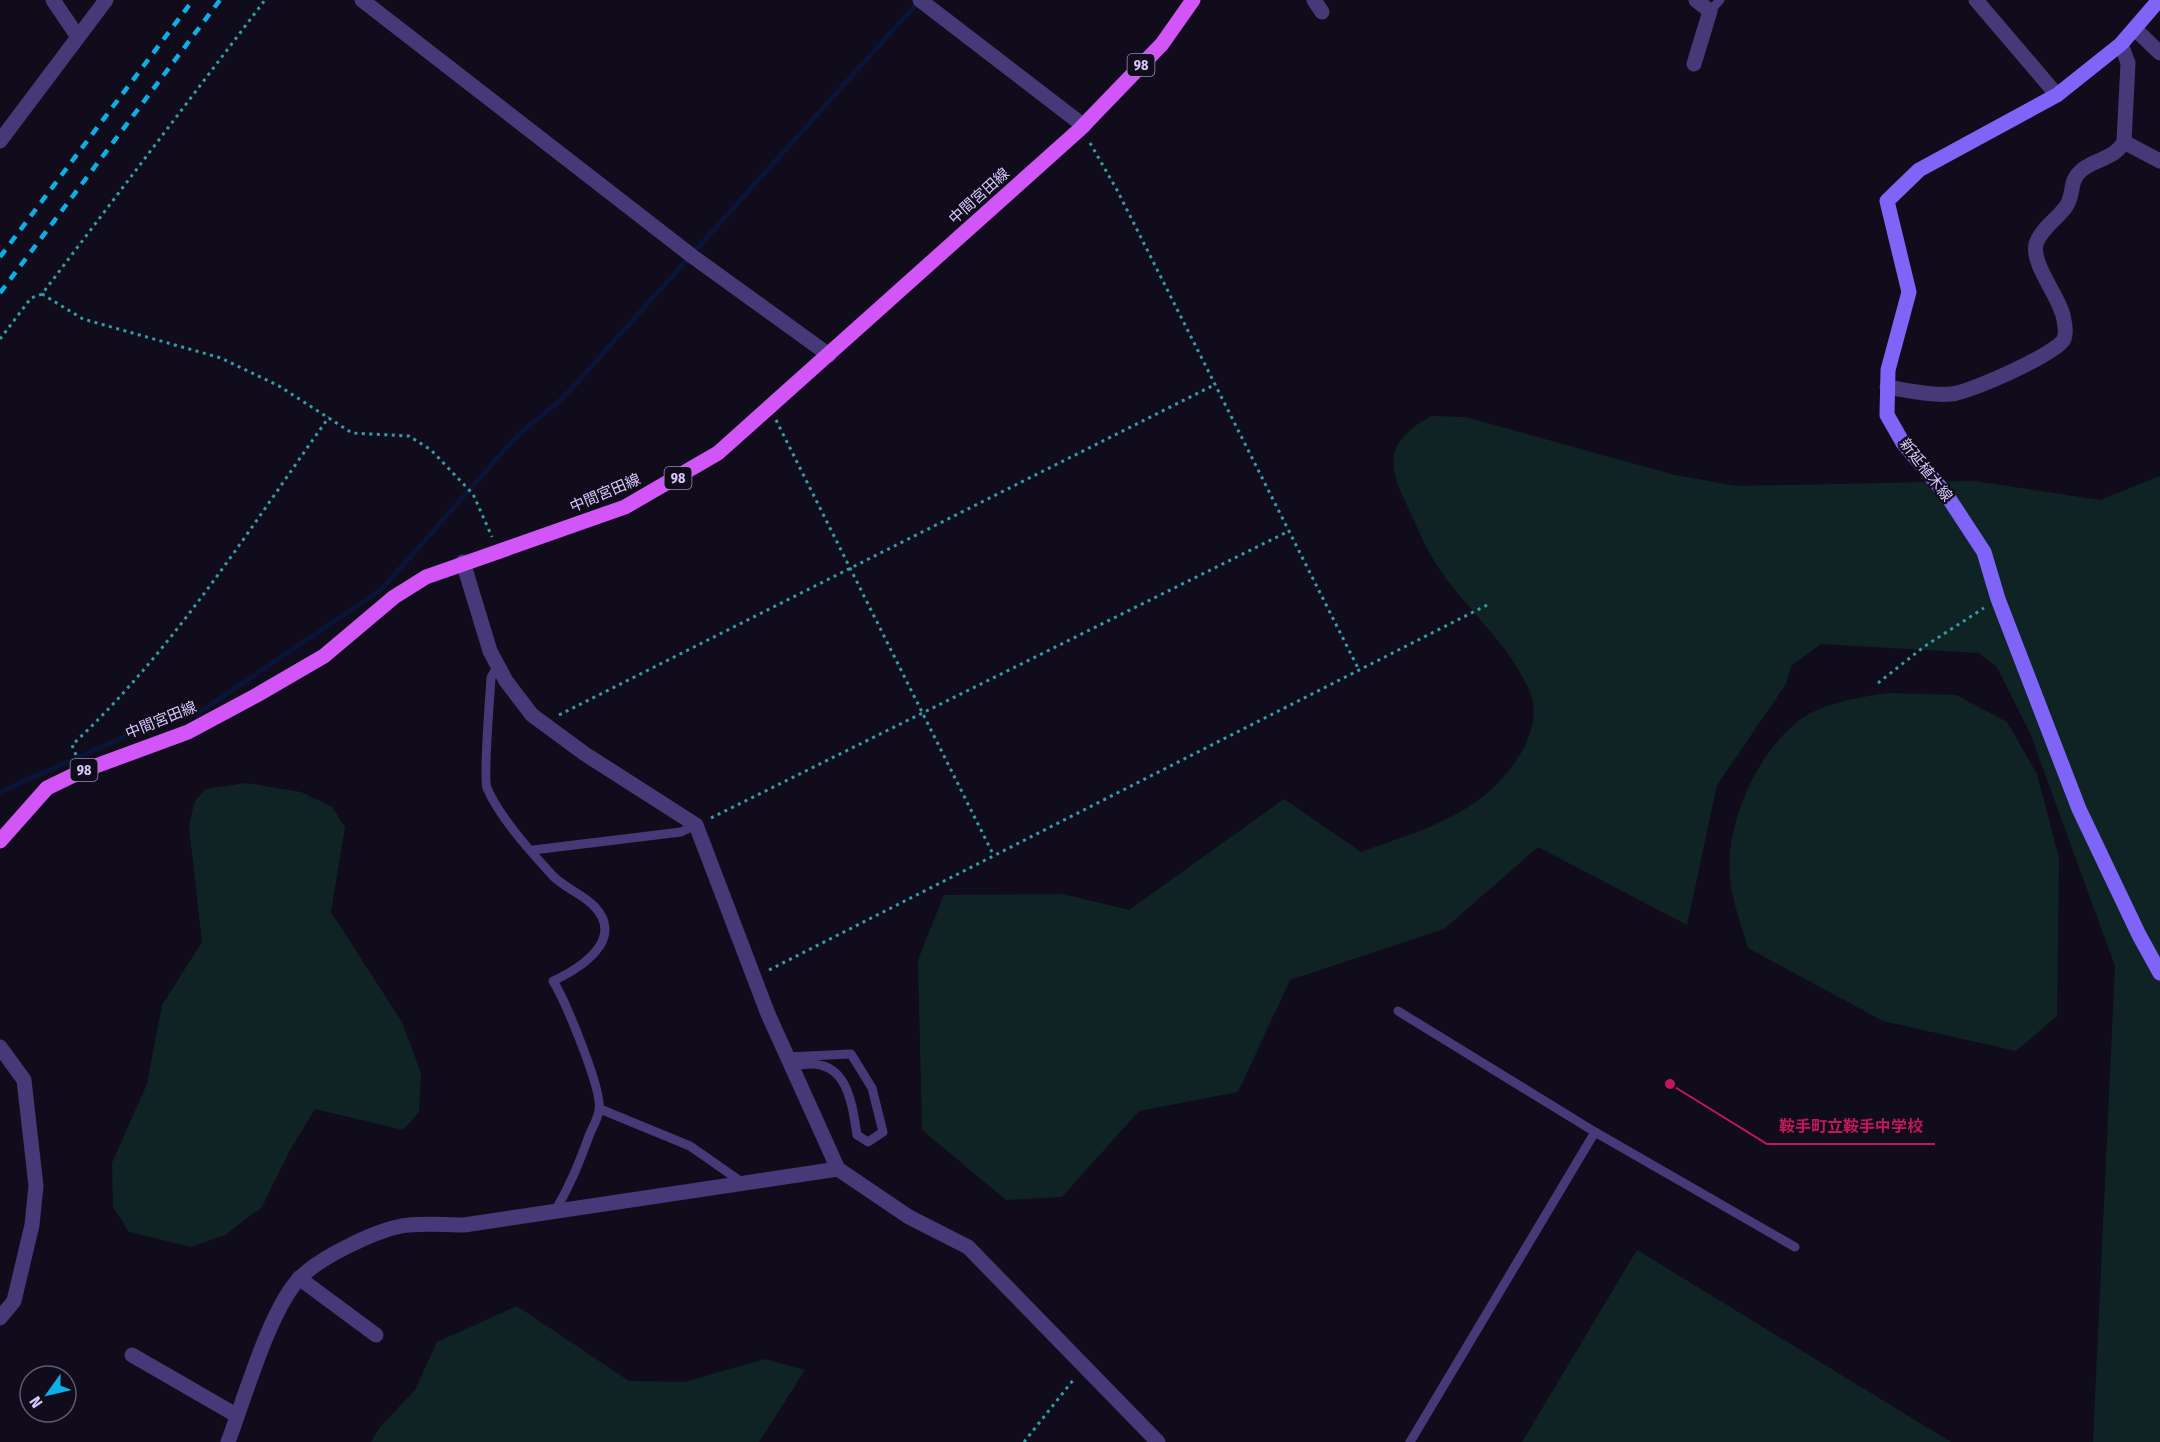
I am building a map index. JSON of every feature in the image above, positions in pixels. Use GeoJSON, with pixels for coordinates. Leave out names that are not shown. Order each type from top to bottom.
{"type":"FeatureCollection","features":[{"type":"Feature","properties":{"kind":"main road","name":"中間宮田線"},"geometry":{"type":"LineString","coordinates":[[0,841],[47,788],[82,771],[188,732],[257,695],[324,656],[394,597],[426,577],[497,550],[578,525],[625,507],[718,453],[1082,128],[1162,44],[1193,0]]}},
{"type":"Feature","properties":{"kind":"main road","name":"新延植木線"},"geometry":{"type":"LineString","coordinates":[[2159,0],[2121,44],[2057,95],[1919,170],[1887,201],[1909,292],[1888,370],[1887,415],[1903,443],[1946,494],[1984,552],[1998,599],[2079,809],[2134,925],[2160,973]]}},
{"type":"Feature","properties":{"kind":"street"},"geometry":{"type":"LineString","coordinates":[[53,0],[78,37]]}},
{"type":"Feature","properties":{"kind":"street"},"geometry":{"type":"LineString","coordinates":[[0,141],[106,0]]}},
{"type":"Feature","properties":{"kind":"street"},"geometry":{"type":"LineString","coordinates":[[362,0],[692,256],[829,355]]}},
{"type":"Feature","properties":{"kind":"street"},"geometry":{"type":"LineString","coordinates":[[920,0],[1082,128]]}},
{"type":"Feature","properties":{"kind":"street"},"geometry":{"type":"LineString","coordinates":[[1694,64],[1715,6],[1696,0]]}},
{"type":"Feature","properties":{"kind":"street"},"geometry":{"type":"LineString","coordinates":[[1976,0],[2057,95]]}},
{"type":"Feature","properties":{"kind":"street"},"geometry":{"type":"LineString","coordinates":[[2135,29],[2160,52]]}},
{"type":"Feature","properties":{"kind":"street"},"geometry":{"type":"LineString","coordinates":[[1887,387],[1951,394],[1980,387],[2055,349],[2064,338],[2065,322],[2061,306],[2036,253],[2037,243],[2067,204],[2073,178],[2085,168],[2118,153],[2124,142],[2128,63],[2121,44]]}},
{"type":"Feature","properties":{"kind":"street"},"geometry":{"type":"LineString","coordinates":[[2124,142],[2160,161]]}},
{"type":"Feature","properties":{"kind":"street"},"geometry":{"type":"LineString","coordinates":[[463,562],[490,651],[506,681],[532,715],[696,825],[754,978],[838,1169],[909,1217],[968,1247],[1158,1442]]}},
{"type":"Feature","properties":{"kind":"street"},"geometry":{"type":"LineString","coordinates":[[0,1047],[24,1080],[36,1186],[32,1225],[14,1301],[0,1318]]}},
{"type":"Feature","properties":{"kind":"street"},"geometry":{"type":"LineString","coordinates":[[228,1442],[236,1415],[281,1304],[299,1278],[332,1255],[407,1225],[464,1225],[838,1169]]}},
{"type":"Feature","properties":{"kind":"street"},"geometry":{"type":"LineString","coordinates":[[299,1278],[376,1335]]}},
{"type":"Feature","properties":{"kind":"street"},"geometry":{"type":"LineString","coordinates":[[132,1355],[236,1415]]}},
{"type":"Feature","properties":{"kind":"lane"},"geometry":{"type":"LineString","coordinates":[[498,665],[491,678],[486,785],[499,810],[555,878],[592,904],[604,918],[605,929],[599,951],[574,971],[553,981],[560,992],[576,1033],[597,1091],[600,1109],[574,1179],[555,1211]]}},
{"type":"Feature","properties":{"kind":"lane"},"geometry":{"type":"LineString","coordinates":[[533,850],[681,832],[696,825]]}},
{"type":"Feature","properties":{"kind":"lane"},"geometry":{"type":"LineString","coordinates":[[1398,1011],[1595,1132],[1795,1247]]}},
{"type":"Feature","properties":{"kind":"lane"},"geometry":{"type":"LineString","coordinates":[[851,1053],[872,1088],[883,1132],[868,1142],[857,1135],[851,1095],[838,1075],[820,1064],[789,1062],[851,1053]]}},
{"type":"Feature","properties":{"kind":"lane"},"geometry":{"type":"LineString","coordinates":[[600,1109],[690,1146],[743,1183]]}},
{"type":"Feature","properties":{"kind":"lane"},"geometry":{"type":"LineString","coordinates":[[1410,1442],[1595,1132]]}},
{"type":"Feature","properties":{"kind":"path"},"geometry":{"type":"LineString","coordinates":[[0,339],[31,298],[42,294],[265,0]]}},
{"type":"Feature","properties":{"kind":"path"},"geometry":{"type":"LineString","coordinates":[[1082,128],[1117,190],[1359,670]]}},
{"type":"Feature","properties":{"kind":"path"},"geometry":{"type":"LineString","coordinates":[[42,294],[83,319],[221,358],[279,386],[352,433],[409,436],[431,450],[473,494],[497,550]]}},
{"type":"Feature","properties":{"kind":"path"},"geometry":{"type":"LineString","coordinates":[[546,726],[556,716],[1215,384]]}},
{"type":"Feature","properties":{"kind":"path"},"geometry":{"type":"LineString","coordinates":[[769,408],[994,856]]}},
{"type":"Feature","properties":{"kind":"path"},"geometry":{"type":"LineString","coordinates":[[82,771],[72,745],[110,710],[162,649],[329,417]]}},
{"type":"Feature","properties":{"kind":"path"},"geometry":{"type":"LineString","coordinates":[[696,825],[1289,531]]}},
{"type":"Feature","properties":{"kind":"path"},"geometry":{"type":"LineString","coordinates":[[1878,683],[1925,646],[1998,599]]}},
{"type":"Feature","properties":{"kind":"path"},"geometry":{"type":"LineString","coordinates":[[754,978],[1489,604]]}},
{"type":"Feature","properties":{"kind":"path"},"geometry":{"type":"LineString","coordinates":[[1024,1442],[1084,1366]]}},
{"type":"Feature","properties":{"kind":"green space"},"geometry":{"type":"Polygon","coordinates":[[[1431,416],[1465,417],[1675,475],[1737,486],[1975,481],[2100,500],[2160,476],[2160,1442],[2093,1442],[2115,966],[2030,733],[1997,667],[1979,653],[1821,644],[1791,666],[1786,684],[1717,785],[1687,925],[1538,847],[1444,929],[1290,980],[1238,1092],[1139,1111],[1062,1197],[1006,1200],[922,1130],[918,960],[944,895],[1063,894],[1129,910],[1284,799],[1361,852],[1423,830],[1458,813],[1488,792],[1516,761],[1526,744],[1532,726],[1534,707],[1529,690],[1509,655],[1458,594],[1435,562],[1398,486],[1393,461],[1395,451],[1407,433],[1431,416]]]}},
{"type":"Feature","properties":{"kind":"green space"},"geometry":{"type":"Polygon","coordinates":[[[1888,693],[1956,695],[2007,722],[2037,774],[2059,858],[2057,1016],[2016,1051],[1883,1021],[1748,948],[1732,894],[1729,865],[1731,842],[1737,819],[1744,796],[1755,775],[1781,737],[1807,715],[1829,705],[1888,693]]]}},
{"type":"Feature","properties":{"kind":"green space"},"geometry":{"type":"Polygon","coordinates":[[[246,783],[301,792],[332,807],[345,827],[331,912],[402,1022],[421,1073],[419,1112],[403,1130],[315,1109],[289,1152],[262,1207],[225,1235],[191,1247],[129,1232],[113,1207],[112,1163],[147,1084],[162,1005],[202,942],[189,827],[194,803],[205,789],[246,783]]]}},
{"type":"Feature","properties":{"kind":"green space"},"geometry":{"type":"Polygon","coordinates":[[[1637,1250],[1951,1442],[1522,1442],[1637,1250]]]}},
{"type":"Feature","properties":{"kind":"green space"},"geometry":{"type":"Polygon","coordinates":[[[517,1306],[629,1381],[684,1382],[765,1359],[805,1370],[759,1442],[371,1442],[380,1427],[415,1390],[437,1342],[517,1306]]]}},
{"type":"Feature","properties":{"kind":"waterway"},"geometry":{"type":"LineString","coordinates":[[0,792],[133,733],[200,712],[381,590],[517,436],[563,398],[919,1]]}},
{"type":"Feature","properties":{"kind":"railway"},"geometry":{"type":"LineString","coordinates":[[0,257],[193,0]]}},
{"type":"Feature","properties":{"kind":"railway"},"geometry":{"type":"LineString","coordinates":[[0,293],[220,0]]}},
{"type":"Feature","properties":{"kind":"place","name":"鞍手町立鞍手中学校"},"geometry":{"type":"Point","coordinates":[1670,1084]}}]}
